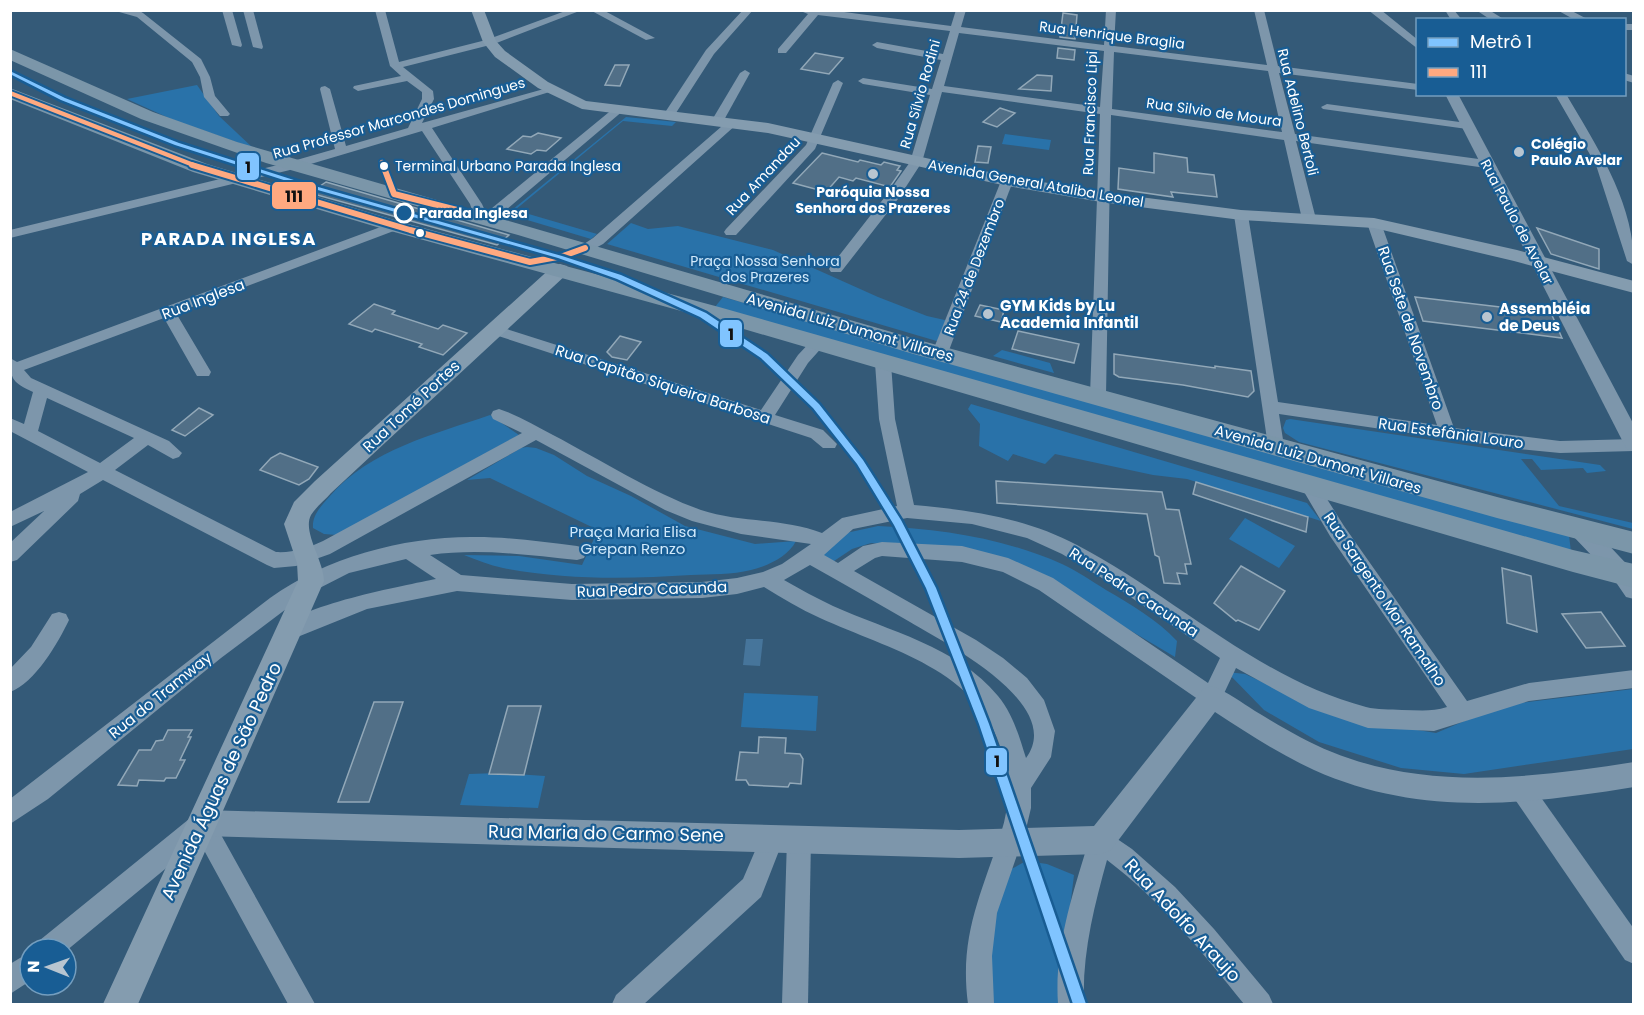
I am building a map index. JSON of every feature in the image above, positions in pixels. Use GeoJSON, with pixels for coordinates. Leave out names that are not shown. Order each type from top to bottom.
{"type":"FeatureCollection","features":[{"type":"Feature","properties":{"kind":"main road","name":"Avenida General Ataliba Leonel"},"geometry":{"type":"LineString","coordinates":[[477,10],[490,42],[500,54],[551,90],[582,105],[725,121],[1007,181],[1101,197],[1241,215],[1374,223],[1537,261],[1634,287]]}},
{"type":"Feature","properties":{"kind":"main road","name":"Avenida Luiz Dumont Villares"},"geometry":{"type":"LineString","coordinates":[[10,54],[115,103],[290,166],[484,217],[940,353],[1634,543]]}},
{"type":"Feature","properties":{"kind":"main road","name":"Avenida Luiz Dumont Villares"},"geometry":{"type":"LineString","coordinates":[[10,93],[200,168],[394,226],[560,270],[1629,579]]}},
{"type":"Feature","properties":{"kind":"main road"},"geometry":{"type":"LineString","coordinates":[[200,168],[225,163],[248,152]]}},
{"type":"Feature","properties":{"kind":"main road"},"geometry":{"type":"LineString","coordinates":[[530,262],[563,256],[585,248]]}},
{"type":"Feature","properties":{"kind":"main road"},"geometry":{"type":"LineString","coordinates":[[560,270],[577,259],[590,259],[637,270],[649,268]]}},
{"type":"Feature","properties":{"kind":"main road","name":"Rua Tomé Portes"},"geometry":{"type":"LineString","coordinates":[[310,569],[297,535],[296,524],[304,506],[560,270]]}},
{"type":"Feature","properties":{"kind":"main road","name":"Avenida Águas de São Pedro"},"geometry":{"type":"LineString","coordinates":[[120,1005],[290,632],[310,569]]}},
{"type":"Feature","properties":{"kind":"street"},"geometry":{"type":"LineString","coordinates":[[116,10],[133,12],[145,10]]}},
{"type":"Feature","properties":{"kind":"street"},"geometry":{"type":"LineString","coordinates":[[227,10],[237,45]]}},
{"type":"Feature","properties":{"kind":"street"},"geometry":{"type":"LineString","coordinates":[[248,10],[258,47]]}},
{"type":"Feature","properties":{"kind":"street"},"geometry":{"type":"LineString","coordinates":[[380,10],[395,66],[427,91],[428,99],[419,128],[484,217],[618,110]]}},
{"type":"Feature","properties":{"kind":"street"},"geometry":{"type":"LineString","coordinates":[[395,66],[490,42],[578,10]]}},
{"type":"Feature","properties":{"kind":"street"},"geometry":{"type":"LineString","coordinates":[[594,10],[651,38]]}},
{"type":"Feature","properties":{"kind":"street"},"geometry":{"type":"LineString","coordinates":[[670,114],[710,52],[749,10]]}},
{"type":"Feature","properties":{"kind":"street","name":"Rua Henrique Braglia"},"geometry":{"type":"LineString","coordinates":[[802,10],[842,13],[1108,50],[1416,87]]}},
{"type":"Feature","properties":{"kind":"street","name":"Rua Sílvio Rodini"},"geometry":{"type":"LineString","coordinates":[[836,269],[893,196],[916,162],[961,10]]}},
{"type":"Feature","properties":{"kind":"street","name":"Rua Francisco Lipi"},"geometry":{"type":"LineString","coordinates":[[1098,396],[1101,197],[1111,10]]}},
{"type":"Feature","properties":{"kind":"street","name":"Rua Adelino Bertoli"},"geometry":{"type":"LineString","coordinates":[[1259,10],[1288,137],[1310,219]]}},
{"type":"Feature","properties":{"kind":"street"},"geometry":{"type":"LineString","coordinates":[[1373,10],[1416,44]]}},
{"type":"Feature","properties":{"kind":"street"},"geometry":{"type":"LineString","coordinates":[[1480,10],[1496,18]]}},
{"type":"Feature","properties":{"kind":"street"},"geometry":{"type":"LineString","coordinates":[[1561,10],[1579,18]]}},
{"type":"Feature","properties":{"kind":"street"},"geometry":{"type":"LineString","coordinates":[[133,12],[148,20],[197,61],[205,77],[210,97],[224,114]]}},
{"type":"Feature","properties":{"kind":"street"},"geometry":{"type":"LineString","coordinates":[[782,51],[815,12]]}},
{"type":"Feature","properties":{"kind":"street"},"geometry":{"type":"LineString","coordinates":[[877,45],[946,58]]}},
{"type":"Feature","properties":{"kind":"street"},"geometry":{"type":"LineString","coordinates":[[585,248],[598,241],[725,121],[745,73]]}},
{"type":"Feature","properties":{"kind":"street"},"geometry":{"type":"LineString","coordinates":[[358,88],[411,77]]}},
{"type":"Feature","properties":{"kind":"street","name":"Rua Silvio de Moura"},"geometry":{"type":"LineString","coordinates":[[863,81],[1486,164]]}},
{"type":"Feature","properties":{"kind":"street","name":"Rua Amandau"},"geometry":{"type":"LineString","coordinates":[[731,232],[812,146],[838,83]]}},
{"type":"Feature","properties":{"kind":"street"},"geometry":{"type":"LineString","coordinates":[[325,89],[341,151]]}},
{"type":"Feature","properties":{"kind":"street","name":"Rua Professor Marcondes Domingues"},"geometry":{"type":"LineString","coordinates":[[10,234],[290,166],[551,90]]}},
{"type":"Feature","properties":{"kind":"street","name":"Rua Paulo de Avelar"},"geometry":{"type":"LineString","coordinates":[[1452,96],[1634,445]]}},
{"type":"Feature","properties":{"kind":"street"},"geometry":{"type":"LineString","coordinates":[[1561,96],[1602,165],[1627,221],[1634,261]]}},
{"type":"Feature","properties":{"kind":"street"},"geometry":{"type":"LineString","coordinates":[[1327,107],[1467,126]]}},
{"type":"Feature","properties":{"kind":"street","name":"Rua 24 de Dezembro"},"geometry":{"type":"LineString","coordinates":[[940,353],[1007,181]]}},
{"type":"Feature","properties":{"kind":"street"},"geometry":{"type":"LineString","coordinates":[[1241,215],[1276,446]]}},
{"type":"Feature","properties":{"kind":"street","name":"Rua Sete de Novembro"},"geometry":{"type":"LineString","coordinates":[[1374,223],[1448,433]]}},
{"type":"Feature","properties":{"kind":"street","name":"Rua Inglesa"},"geometry":{"type":"LineString","coordinates":[[12,367],[168,312],[394,226]]}},
{"type":"Feature","properties":{"kind":"street"},"geometry":{"type":"LineString","coordinates":[[168,312],[203,372]]}},
{"type":"Feature","properties":{"kind":"street","name":"Rua Capitão Siqueira Barbosa"},"geometry":{"type":"LineString","coordinates":[[494,330],[817,434],[829,444]]}},
{"type":"Feature","properties":{"kind":"street"},"geometry":{"type":"LineString","coordinates":[[765,417],[803,359],[817,344]]}},
{"type":"Feature","properties":{"kind":"street"},"geometry":{"type":"LineString","coordinates":[[883,363],[882,384],[889,428],[907,511]]}},
{"type":"Feature","properties":{"kind":"street"},"geometry":{"type":"LineString","coordinates":[[12,367],[25,382],[41,391],[147,437],[173,453]]}},
{"type":"Feature","properties":{"kind":"street"},"geometry":{"type":"LineString","coordinates":[[29,434],[41,391]]}},
{"type":"Feature","properties":{"kind":"street","name":"Rua Estefânia Louro"},"geometry":{"type":"LineString","coordinates":[[1270,407],[1560,447],[1634,445]]}},
{"type":"Feature","properties":{"kind":"street"},"geometry":{"type":"LineString","coordinates":[[499,415],[671,505],[698,516],[741,527],[806,534],[824,541]]}},
{"type":"Feature","properties":{"kind":"street"},"geometry":{"type":"LineString","coordinates":[[10,424],[274,560],[286,560],[310,569],[340,569],[443,546],[489,545],[577,553]]}},
{"type":"Feature","properties":{"kind":"street"},"geometry":{"type":"LineString","coordinates":[[310,569],[536,433]]}},
{"type":"Feature","properties":{"kind":"street"},"geometry":{"type":"LineString","coordinates":[[10,555],[86,483],[147,437]]}},
{"type":"Feature","properties":{"kind":"street"},"geometry":{"type":"LineString","coordinates":[[10,520],[86,483]]}},
{"type":"Feature","properties":{"kind":"street","name":"Rua Sargento Mor Ramalho"},"geometry":{"type":"LineString","coordinates":[[1309,485],[1337,531],[1463,713]]}},
{"type":"Feature","properties":{"kind":"street","name":"Rua Pedro Cacunda"},"geometry":{"type":"LineString","coordinates":[[290,632],[323,616],[367,602],[457,583],[572,592],[702,590],[737,586],[766,579],[789,569],[810,556],[824,541],[848,523],[907,511],[972,517],[1030,532],[1069,549],[1114,575],[1232,655],[1317,701],[1368,718],[1434,720],[1528,692],[1634,679]]}},
{"type":"Feature","properties":{"kind":"street"},"geometry":{"type":"LineString","coordinates":[[1581,530],[1629,579]]}},
{"type":"Feature","properties":{"kind":"street"},"geometry":{"type":"LineString","coordinates":[[839,572],[870,551],[882,549],[963,554],[1008,566],[1055,589],[1212,697],[1299,750],[1345,769],[1398,785],[1452,790],[1521,790],[1634,774]]}},
{"type":"Feature","properties":{"kind":"street","name":"Rua Pedro Cacunda"},"geometry":{"type":"LineString","coordinates":[[410,552],[457,583]]}},
{"type":"Feature","properties":{"kind":"street"},"geometry":{"type":"LineString","coordinates":[[810,556],[988,656],[1018,682],[1034,700],[1044,726],[1044,751],[1035,770],[1020,785]]}},
{"type":"Feature","properties":{"kind":"street","name":"Rua do Tramway"},"geometry":{"type":"LineString","coordinates":[[10,813],[57,780],[310,569]]}},
{"type":"Feature","properties":{"kind":"street"},"geometry":{"type":"LineString","coordinates":[[766,579],[823,610],[940,661],[963,675],[987,697],[1001,718],[1014,749],[1020,785],[1018,814],[982,927],[981,1005]]}},
{"type":"Feature","properties":{"kind":"street"},"geometry":{"type":"LineString","coordinates":[[10,683],[30,665],[48,643],[59,620]]}},
{"type":"Feature","properties":{"kind":"street"},"geometry":{"type":"LineString","coordinates":[[1071,1005],[1069,983],[1082,905],[1101,840],[1212,697],[1232,655]]}},
{"type":"Feature","properties":{"kind":"street"},"geometry":{"type":"LineString","coordinates":[[1521,790],[1634,951]]}},
{"type":"Feature","properties":{"kind":"street"},"geometry":{"type":"LineString","coordinates":[[64,937],[202,823],[302,1005]]}},
{"type":"Feature","properties":{"kind":"street","name":"Rua Maria do Carmo Sene"},"geometry":{"type":"LineString","coordinates":[[202,823],[959,844],[1101,840]]}},
{"type":"Feature","properties":{"kind":"street"},"geometry":{"type":"LineString","coordinates":[[626,1005],[752,888],[772,838]]}},
{"type":"Feature","properties":{"kind":"street"},"geometry":{"type":"LineString","coordinates":[[795,1005],[799,839]]}},
{"type":"Feature","properties":{"kind":"street","name":"Rua Adolfo Araujo"},"geometry":{"type":"LineString","coordinates":[[1101,840],[1133,863],[1228,964],[1260,1005]]}},
{"type":"Feature","properties":{"kind":"green space"},"geometry":{"type":"Polygon","coordinates":[[[197,85],[219,116],[253,148],[171,119],[127,99],[197,85]]]}},
{"type":"Feature","properties":{"kind":"green space"},"geometry":{"type":"Polygon","coordinates":[[[626,117],[676,122],[672,126],[623,121],[515,210],[597,234],[591,239],[507,214],[626,117]]]}},
{"type":"Feature","properties":{"kind":"green space"},"geometry":{"type":"Polygon","coordinates":[[[1005,134],[1051,140],[1049,150],[1002,144],[1005,134]]]}},
{"type":"Feature","properties":{"kind":"green space","name":"Praça Nossa Senhora dos Prazeres"},"geometry":{"type":"Polygon","coordinates":[[[631,223],[648,229],[678,226],[773,250],[878,297],[927,316],[949,321],[940,342],[607,244],[631,223]]]}},
{"type":"Feature","properties":{"kind":"green space"},"geometry":{"type":"Polygon","coordinates":[[[723,297],[1569,535],[1571,552],[715,307],[723,297]]]}},
{"type":"Feature","properties":{"kind":"green space"},"geometry":{"type":"Polygon","coordinates":[[[1002,350],[1050,363],[1054,373],[993,356],[1002,350]]]}},
{"type":"Feature","properties":{"kind":"green space"},"geometry":{"type":"Polygon","coordinates":[[[971,404],[1307,503],[1321,521],[1187,479],[1153,475],[1055,454],[1045,464],[1013,454],[1008,461],[979,446],[980,424],[968,409],[971,404]]]}},
{"type":"Feature","properties":{"kind":"green space"},"geometry":{"type":"Polygon","coordinates":[[[490,415],[519,435],[337,535],[324,534],[313,528],[316,515],[323,503],[364,466],[404,445],[490,415]]]}},
{"type":"Feature","properties":{"kind":"green space"},"geometry":{"type":"Polygon","coordinates":[[[1286,420],[1600,465],[1606,471],[1587,473],[1583,468],[1541,470],[1532,459],[1521,459],[1559,506],[1633,523],[1633,529],[1299,442],[1285,433],[1283,428],[1286,420]]]}},
{"type":"Feature","properties":{"kind":"green space","name":"Praça Maria Elisa Grepan Renzo"},"geometry":{"type":"Polygon","coordinates":[[[527,447],[554,455],[587,476],[631,496],[685,526],[755,544],[796,541],[788,552],[764,566],[729,574],[620,578],[549,575],[503,568],[464,555],[519,556],[582,565],[598,530],[490,478],[467,480],[521,448],[527,447]]]}},
{"type":"Feature","properties":{"kind":"green space"},"geometry":{"type":"Polygon","coordinates":[[[1245,518],[1295,546],[1279,568],[1229,539],[1245,518]]]}},
{"type":"Feature","properties":{"kind":"green space"},"geometry":{"type":"Polygon","coordinates":[[[878,526],[972,536],[1040,555],[1062,564],[1161,626],[1177,641],[1175,657],[1020,565],[938,548],[871,543],[852,549],[831,563],[820,553],[846,533],[878,526]]]}},
{"type":"Feature","properties":{"kind":"green space"},"geometry":{"type":"Polygon","coordinates":[[[1227,672],[1245,674],[1337,717],[1436,733],[1486,712],[1520,703],[1633,689],[1633,749],[1464,774],[1401,768],[1319,742],[1264,710],[1227,672]]]}},
{"type":"Feature","properties":{"kind":"green space"},"geometry":{"type":"Polygon","coordinates":[[[744,693],[818,696],[816,731],[741,727],[744,693]]]}},
{"type":"Feature","properties":{"kind":"green space"},"geometry":{"type":"Polygon","coordinates":[[[469,774],[545,776],[538,808],[460,805],[469,774]]]}},
{"type":"Feature","properties":{"kind":"green space"},"geometry":{"type":"Polygon","coordinates":[[[1026,861],[1047,864],[1074,875],[1062,972],[1065,1004],[990,1004],[991,931],[1006,872],[1026,861]]]}},
{"type":"Feature","properties":{"kind":"shaded area"},"geometry":{"type":"Polygon","coordinates":[[[746,639],[763,639],[760,666],[743,665],[746,639]]]}},
{"type":"Feature","properties":{"kind":"building"},"geometry":{"type":"Polygon","coordinates":[[[1063,13],[1077,15],[1075,39],[1060,37],[1063,13]]]}},
{"type":"Feature","properties":{"kind":"building"},"geometry":{"type":"Polygon","coordinates":[[[1058,48],[1075,50],[1074,60],[1057,58],[1058,48]]]}},
{"type":"Feature","properties":{"kind":"building"},"geometry":{"type":"Polygon","coordinates":[[[815,53],[843,58],[829,74],[801,69],[815,53]]]}},
{"type":"Feature","properties":{"kind":"building"},"geometry":{"type":"Polygon","coordinates":[[[615,65],[629,65],[620,86],[605,85],[615,65]]]}},
{"type":"Feature","properties":{"kind":"building"},"geometry":{"type":"Polygon","coordinates":[[[1037,75],[1052,76],[1051,91],[1019,89],[1037,75]]]}},
{"type":"Feature","properties":{"kind":"building"},"geometry":{"type":"Polygon","coordinates":[[[1000,108],[1015,113],[997,127],[983,122],[1000,108]]]}},
{"type":"Feature","properties":{"kind":"building"},"geometry":{"type":"Polygon","coordinates":[[[538,133],[561,138],[546,151],[537,150],[531,154],[507,149],[523,136],[531,137],[538,133]]]}},
{"type":"Feature","properties":{"kind":"building"},"geometry":{"type":"Polygon","coordinates":[[[978,146],[991,147],[988,163],[975,162],[978,146]]]}},
{"type":"Feature","properties":{"kind":"building"},"geometry":{"type":"Polygon","coordinates":[[[822,153],[858,162],[860,160],[881,165],[884,162],[900,166],[897,170],[901,171],[890,187],[856,178],[853,181],[839,177],[826,192],[793,183],[822,153]]]}},
{"type":"Feature","properties":{"kind":"building"},"geometry":{"type":"Polygon","coordinates":[[[1154,153],[1187,158],[1188,172],[1214,175],[1217,197],[1171,192],[1173,197],[1118,189],[1119,168],[1154,173],[1154,153]]]}},
{"type":"Feature","properties":{"kind":"building","name":"Parada Inglesa"},"geometry":{"type":"Polygon","coordinates":[[[326,182],[509,235],[497,245],[310,193],[326,182]]]}},
{"type":"Feature","properties":{"kind":"building"},"geometry":{"type":"Polygon","coordinates":[[[1537,228],[1599,249],[1599,269],[1551,254],[1537,228]]]}},
{"type":"Feature","properties":{"kind":"building","name":"Assembléia de Deus"},"geometry":{"type":"Polygon","coordinates":[[[1415,297],[1551,313],[1562,338],[1423,321],[1415,297]]]}},
{"type":"Feature","properties":{"kind":"building"},"geometry":{"type":"Polygon","coordinates":[[[374,304],[395,311],[392,314],[438,329],[443,325],[467,333],[443,355],[419,347],[422,344],[375,329],[372,332],[349,324],[374,304]]]}},
{"type":"Feature","properties":{"kind":"building","name":"GYM Kids by Lu Academia Infantil"},"geometry":{"type":"Polygon","coordinates":[[[980,305],[1004,310],[1001,322],[975,316],[980,305]]]}},
{"type":"Feature","properties":{"kind":"building"},"geometry":{"type":"Polygon","coordinates":[[[1018,331],[1079,344],[1074,363],[1012,349],[1018,331]]]}},
{"type":"Feature","properties":{"kind":"building"},"geometry":{"type":"Polygon","coordinates":[[[620,336],[641,342],[627,360],[612,357],[607,352],[620,336]]]}},
{"type":"Feature","properties":{"kind":"building"},"geometry":{"type":"Polygon","coordinates":[[[1114,354],[1251,371],[1254,391],[1248,397],[1183,385],[1119,377],[1114,374],[1114,354]]]}},
{"type":"Feature","properties":{"kind":"building"},"geometry":{"type":"Polygon","coordinates":[[[199,408],[213,415],[185,436],[172,430],[199,408]]]}},
{"type":"Feature","properties":{"kind":"building"},"geometry":{"type":"Polygon","coordinates":[[[280,453],[318,467],[309,479],[299,485],[260,470],[271,458],[280,453]]]}},
{"type":"Feature","properties":{"kind":"building"},"geometry":{"type":"Polygon","coordinates":[[[996,481],[1162,492],[1166,509],[1179,510],[1191,564],[1185,564],[1187,574],[1177,573],[1180,584],[1164,583],[1159,557],[1155,555],[1147,514],[997,503],[996,481]]]}},
{"type":"Feature","properties":{"kind":"building"},"geometry":{"type":"Polygon","coordinates":[[[1196,482],[1308,517],[1306,532],[1193,494],[1196,482]]]}},
{"type":"Feature","properties":{"kind":"building"},"geometry":{"type":"Polygon","coordinates":[[[1241,566],[1285,591],[1259,630],[1236,621],[1214,603],[1241,566]]]}},
{"type":"Feature","properties":{"kind":"building"},"geometry":{"type":"Polygon","coordinates":[[[1502,568],[1531,576],[1537,632],[1507,623],[1502,568]]]}},
{"type":"Feature","properties":{"kind":"building"},"geometry":{"type":"Polygon","coordinates":[[[1601,612],[1625,646],[1586,648],[1562,614],[1601,612]]]}},
{"type":"Feature","properties":{"kind":"building"},"geometry":{"type":"Polygon","coordinates":[[[374,702],[403,702],[369,802],[338,802],[374,702]]]}},
{"type":"Feature","properties":{"kind":"building"},"geometry":{"type":"Polygon","coordinates":[[[508,706],[541,706],[524,775],[489,774],[508,706]]]}},
{"type":"Feature","properties":{"kind":"building"},"geometry":{"type":"Polygon","coordinates":[[[168,730],[192,730],[180,760],[185,760],[176,778],[166,778],[164,781],[139,780],[137,786],[118,785],[139,750],[151,750],[156,741],[163,740],[168,730]]]}},
{"type":"Feature","properties":{"kind":"building"},"geometry":{"type":"Polygon","coordinates":[[[759,737],[786,738],[785,753],[800,754],[803,759],[801,784],[790,783],[788,787],[749,785],[746,780],[736,780],[740,752],[758,753],[759,737]]]}},
{"type":"Feature","properties":{"kind":"metro line","name":"1"},"geometry":{"type":"LineString","coordinates":[[10,72],[63,99],[177,144],[295,182],[560,257],[619,277],[703,315],[764,356],[816,406],[860,462],[898,523],[931,588],[984,724],[1080,1004]]}},
{"type":"Feature","properties":{"kind":"transit line","name":"111"},"geometry":{"type":"LineString","coordinates":[[10,93],[200,168],[410,230],[530,262],[563,256],[585,248]]}},
{"type":"Feature","properties":{"kind":"transit line","name":"111"},"geometry":{"type":"LineString","coordinates":[[382,162],[394,194],[465,212]]}},
{"type":"Feature","properties":{"kind":"place","name":"Colégio Paulo Avelar"},"geometry":{"type":"Point","coordinates":[1519,152]}},
{"type":"Feature","properties":{"kind":"place","name":"Terminal Urbano Parada Inglesa"},"geometry":{"type":"Point","coordinates":[384,166]}},
{"type":"Feature","properties":{"kind":"place","name":"Paróquia Nossa Senhora dos Prazeres"},"geometry":{"type":"Point","coordinates":[873,174]}},
{"type":"Feature","properties":{"kind":"place","name":"Parada Inglesa"},"geometry":{"type":"Point","coordinates":[404,213]}},
{"type":"Feature","properties":{"kind":"place","name":"GYM Kids by Lu Academia Infantil"},"geometry":{"type":"Point","coordinates":[988,314]}},
{"type":"Feature","properties":{"kind":"place","name":"Assembléia de Deus"},"geometry":{"type":"Point","coordinates":[1487,317]}},
{"type":"Feature","properties":{"kind":"district","name":"PARADA INGLESA"},"geometry":{"type":"Point","coordinates":[229,238]}}]}
